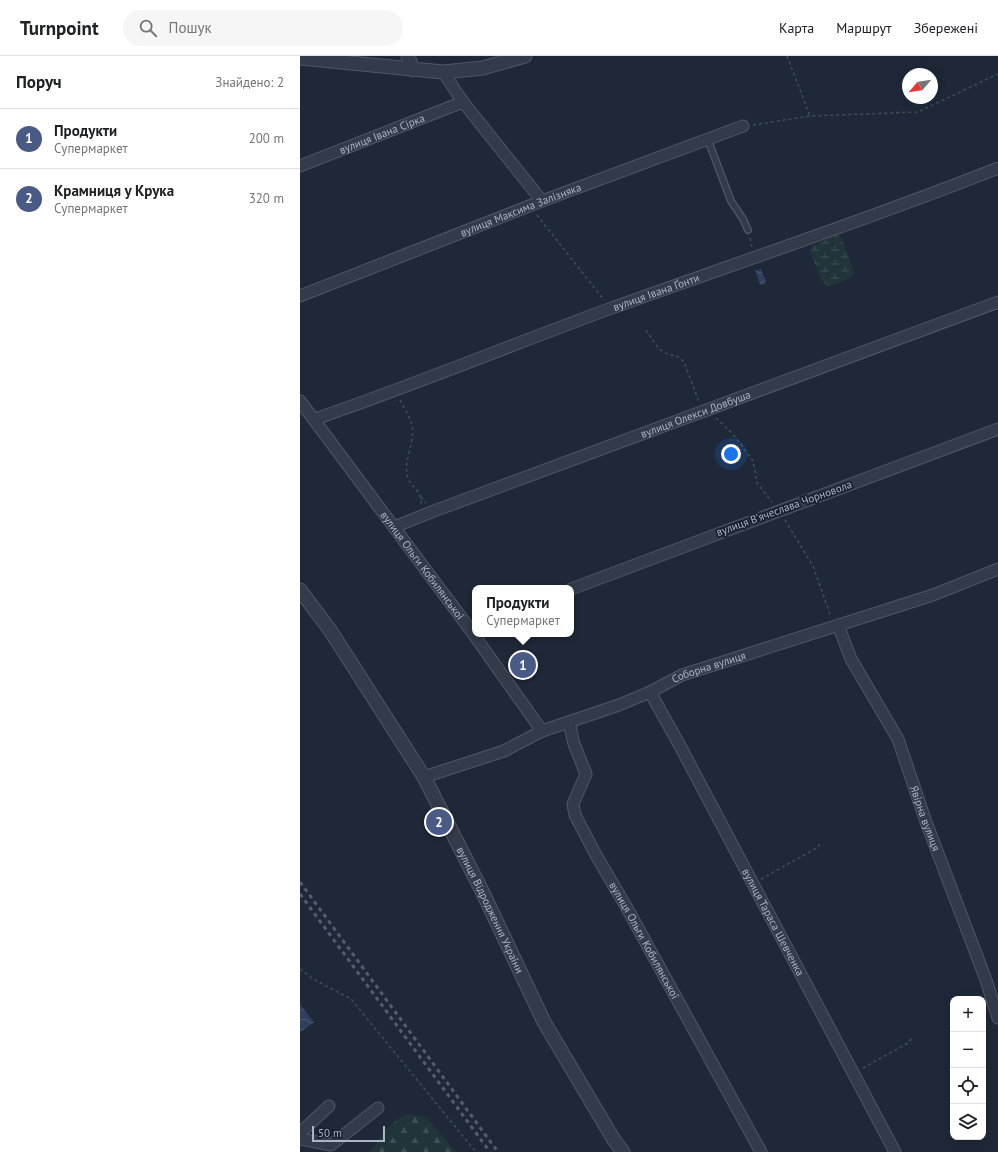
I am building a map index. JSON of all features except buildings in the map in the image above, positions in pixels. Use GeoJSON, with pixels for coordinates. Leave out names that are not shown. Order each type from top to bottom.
{"type":"FeatureCollection","features":[{"type":"Feature","properties":{"kind":"street"},"geometry":{"type":"LineString","coordinates":[[408,56],[413,70]]}},
{"type":"Feature","properties":{"kind":"street"},"geometry":{"type":"LineString","coordinates":[[300,58],[443,72],[483,68],[525,56]]}},
{"type":"Feature","properties":{"kind":"street"},"geometry":{"type":"LineString","coordinates":[[443,72],[463,102],[542,201]]}},
{"type":"Feature","properties":{"kind":"street","name":"вулиця Івана Сірка"},"geometry":{"type":"LineString","coordinates":[[300,166],[463,102]]}},
{"type":"Feature","properties":{"kind":"street","name":"вулиця Максима Залізняка"},"geometry":{"type":"LineString","coordinates":[[300,296],[542,201],[743,126]]}},
{"type":"Feature","properties":{"kind":"street","name":"вулиця Івана Ґонти"},"geometry":{"type":"LineString","coordinates":[[315,420],[396,391],[611,308],[755,256],[921,199],[998,168]]}},
{"type":"Feature","properties":{"kind":"street","name":"вулиця Олекси Довбуша"},"geometry":{"type":"LineString","coordinates":[[394,527],[420,516],[998,302]]}},
{"type":"Feature","properties":{"kind":"street","name":"вулиця Ольги Кобилянської"},"geometry":{"type":"LineString","coordinates":[[300,400],[394,527],[472,626]]}},
{"type":"Feature","properties":{"kind":"street","name":"вулиця Вʼячеслава Чорновола"},"geometry":{"type":"LineString","coordinates":[[574,588],[778,510],[998,429]]}},
{"type":"Feature","properties":{"kind":"street","name":"Соборна вулиця"},"geometry":{"type":"LineString","coordinates":[[424,777],[504,751],[542,731],[650,692],[682,675],[933,595],[998,569]]}},
{"type":"Feature","properties":{"kind":"street","name":"вулиця Відродження України"},"geometry":{"type":"LineString","coordinates":[[300,590],[330,630],[424,777],[544,1022],[614,1140],[623,1152]]}},
{"type":"Feature","properties":{"kind":"street","name":"Явірна вулиця"},"geometry":{"type":"LineString","coordinates":[[836,626],[851,659],[898,739],[932,840],[986,980],[998,1018]]}},
{"type":"Feature","properties":{"kind":"street","name":"вулиця Ольги Кобилянської"},"geometry":{"type":"LineString","coordinates":[[479,637],[542,731]]}},
{"type":"Feature","properties":{"kind":"street","name":"вулиця Тараса Шевченка"},"geometry":{"type":"LineString","coordinates":[[650,692],[895,1152]]}},
{"type":"Feature","properties":{"kind":"street","name":"вулиця Ольги Кобилянської"},"geometry":{"type":"LineString","coordinates":[[569,722],[574,744],[586,774],[573,804],[575,815],[761,1152]]}},
{"type":"Feature","properties":{"kind":"street"},"geometry":{"type":"LineString","coordinates":[[300,1133],[330,1106]]}},
{"type":"Feature","properties":{"kind":"street"},"geometry":{"type":"LineString","coordinates":[[300,1139],[331,1145],[378,1108]]}},
{"type":"Feature","properties":{"kind":"lane"},"geometry":{"type":"LineString","coordinates":[[708,140],[731,201],[743,218],[748,230]]}},
{"type":"Feature","properties":{"kind":"path"},"geometry":{"type":"LineString","coordinates":[[786,56],[810,116]]}},
{"type":"Feature","properties":{"kind":"path"},"geometry":{"type":"LineString","coordinates":[[743,126],[810,116],[918,112],[998,74]]}},
{"type":"Feature","properties":{"kind":"path"},"geometry":{"type":"LineString","coordinates":[[530,206],[611,308]]}},
{"type":"Feature","properties":{"kind":"path"},"geometry":{"type":"LineString","coordinates":[[748,230],[755,256]]}},
{"type":"Feature","properties":{"kind":"path"},"geometry":{"type":"LineString","coordinates":[[646,330],[659,349],[665,353],[679,357],[684,362],[705,410],[733,434],[749,455],[755,467],[757,483],[778,510],[813,566],[836,626]]}},
{"type":"Feature","properties":{"kind":"path"},"geometry":{"type":"LineString","coordinates":[[396,391],[412,425],[412,439],[407,471],[408,478],[422,497],[420,516]]}},
{"type":"Feature","properties":{"kind":"path"},"geometry":{"type":"LineString","coordinates":[[753,884],[817,848],[821,842]]}},
{"type":"Feature","properties":{"kind":"path"},"geometry":{"type":"LineString","coordinates":[[300,969],[313,979],[351,999],[476,1152]]}},
{"type":"Feature","properties":{"kind":"path"},"geometry":{"type":"LineString","coordinates":[[854,1073],[908,1043],[912,1038]]}},
{"type":"Feature","properties":{"kind":"green space"},"geometry":{"type":"Polygon","coordinates":[[[837,235],[841,237],[854,271],[853,276],[842,282],[828,286],[821,280],[810,251],[812,246],[837,235]]]}},
{"type":"Feature","properties":{"kind":"green space"},"geometry":{"type":"Polygon","coordinates":[[[406,1114],[426,1117],[456,1152],[370,1152],[386,1128],[406,1114]]]}},
{"type":"Feature","properties":{"kind":"water"},"geometry":{"type":"Polygon","coordinates":[[[761,269],[766,282],[763,285],[760,284],[755,271],[761,269]]]}},
{"type":"Feature","properties":{"kind":"water"},"geometry":{"type":"Polygon","coordinates":[[[300,1004],[314,1022],[301,1032],[300,1031],[300,1004]]]}},
{"type":"Feature","properties":{"kind":"railway"},"geometry":{"type":"LineString","coordinates":[[300,882],[498,1152]]}},
{"type":"Feature","properties":{"kind":"railway"},"geometry":{"type":"LineString","coordinates":[[300,894],[490,1152]]}},
{"type":"Feature","properties":{"kind":"place","name":"Продукти"},"geometry":{"type":"Point","coordinates":[523,665]}},
{"type":"Feature","properties":{"kind":"place","name":"Крамниця у Крука"},"geometry":{"type":"Point","coordinates":[439,822]}}]}
